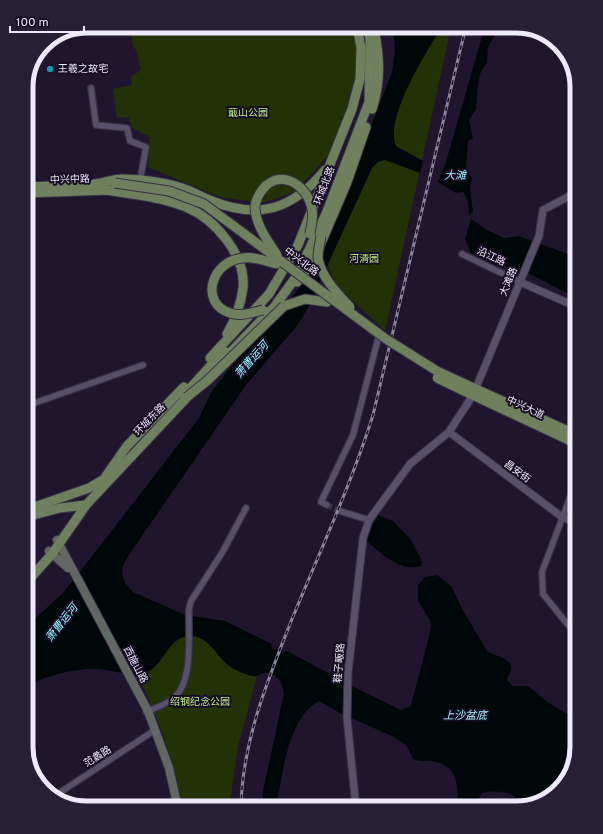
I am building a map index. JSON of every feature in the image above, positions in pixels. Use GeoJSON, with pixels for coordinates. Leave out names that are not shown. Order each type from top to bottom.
{"type":"FeatureCollection","features":[{"type":"Feature","properties":{"kind":"main road"},"geometry":{"type":"LineString","coordinates":[[106,479],[127,446],[169,404],[220,346],[269,294],[298,245],[352,109],[360,79],[361,48],[358,33]]}},
{"type":"Feature","properties":{"kind":"main road","name":"环城北路"},"geometry":{"type":"LineString","coordinates":[[294,275],[323,213],[369,102],[370,38],[368,33]]}},
{"type":"Feature","properties":{"kind":"main road"},"geometry":{"type":"LineString","coordinates":[[33,508],[90,488],[126,470],[196,393],[225,367],[312,264],[347,182],[378,89],[379,66],[374,33]]}},
{"type":"Feature","properties":{"kind":"main road"},"geometry":{"type":"LineString","coordinates":[[364,323],[333,289],[322,269],[318,257],[321,236],[351,158],[369,102]]}},
{"type":"Feature","properties":{"kind":"main road"},"geometry":{"type":"LineString","coordinates":[[95,184],[121,179],[178,186],[213,202],[245,211],[273,209],[300,196],[313,185],[331,163]]}},
{"type":"Feature","properties":{"kind":"main road"},"geometry":{"type":"LineString","coordinates":[[279,263],[258,222],[255,207],[257,198],[263,188],[272,181],[280,179],[296,183],[306,192],[313,211],[310,234]]}},
{"type":"Feature","properties":{"kind":"main road","name":"中兴中路"},"geometry":{"type":"LineString","coordinates":[[33,187],[95,184],[115,187]]}},
{"type":"Feature","properties":{"kind":"main road","name":"中兴中路"},"geometry":{"type":"LineString","coordinates":[[33,193],[105,190],[115,187]]}},
{"type":"Feature","properties":{"kind":"main road","name":"中兴北路"},"geometry":{"type":"LineString","coordinates":[[115,187],[169,191],[204,204],[328,302],[378,339],[433,376],[465,387]]}},
{"type":"Feature","properties":{"kind":"main road"},"geometry":{"type":"LineString","coordinates":[[105,190],[154,197],[188,208],[210,222],[228,239],[239,264],[243,287],[234,321],[220,346]]}},
{"type":"Feature","properties":{"kind":"main road","name":"环城北路"},"geometry":{"type":"LineString","coordinates":[[294,275],[310,234],[323,213]]}},
{"type":"Feature","properties":{"kind":"main road"},"geometry":{"type":"LineString","coordinates":[[263,310],[242,314],[230,313],[220,307],[216,301],[213,294],[212,281],[219,268],[232,260],[254,258],[279,263]]}},
{"type":"Feature","properties":{"kind":"main road","name":"中兴北路"},"geometry":{"type":"LineString","coordinates":[[279,263],[386,339],[465,387]]}},
{"type":"Feature","properties":{"kind":"main road","name":"环城东路"},"geometry":{"type":"LineString","coordinates":[[129,456],[294,275]]}},
{"type":"Feature","properties":{"kind":"main road","name":"环城东路"},"geometry":{"type":"LineString","coordinates":[[33,574],[51,552],[83,505],[106,479],[275,306],[294,275]]}},
{"type":"Feature","properties":{"kind":"main road"},"geometry":{"type":"LineString","coordinates":[[187,397],[208,380],[284,306],[305,299],[328,302]]}},
{"type":"Feature","properties":{"kind":"main road","name":"中兴大道"},"geometry":{"type":"LineString","coordinates":[[465,387],[570,440]]}},
{"type":"Feature","properties":{"kind":"main road","name":"中兴大道"},"geometry":{"type":"LineString","coordinates":[[475,392],[570,432]]}},
{"type":"Feature","properties":{"kind":"main road"},"geometry":{"type":"LineString","coordinates":[[33,515],[47,510],[83,505]]}},
{"type":"Feature","properties":{"kind":"main road","name":"西施山路"},"geometry":{"type":"LineString","coordinates":[[58,542],[68,565],[146,710],[169,768],[176,801]]}},
{"type":"Feature","properties":{"kind":"main road","name":"环城东路"},"geometry":{"type":"LineString","coordinates":[[33,570],[51,552]]}},
{"type":"Feature","properties":{"kind":"main road","name":"西施山路"},"geometry":{"type":"LineString","coordinates":[[51,552],[68,565]]}},
{"type":"Feature","properties":{"kind":"main road","name":"西施山路"},"geometry":{"type":"LineString","coordinates":[[146,710],[152,732],[166,769],[173,801]]}},
{"type":"Feature","properties":{"kind":"street"},"geometry":{"type":"LineString","coordinates":[[91,88],[96,125],[128,128],[130,140],[146,147],[140,181]]}},
{"type":"Feature","properties":{"kind":"street","name":"大滩路"},"geometry":{"type":"LineString","coordinates":[[475,392],[539,236],[543,210],[570,196]]}},
{"type":"Feature","properties":{"kind":"street","name":"沿江路"},"geometry":{"type":"LineString","coordinates":[[462,254],[570,304]]}},
{"type":"Feature","properties":{"kind":"street"},"geometry":{"type":"LineString","coordinates":[[327,505],[321,502],[353,435],[378,339]]}},
{"type":"Feature","properties":{"kind":"street"},"geometry":{"type":"LineString","coordinates":[[33,404],[143,365]]}},
{"type":"Feature","properties":{"kind":"street","name":"鞋子畈路"},"geometry":{"type":"LineString","coordinates":[[355,801],[346,718],[348,674],[363,538],[369,520],[410,464],[449,432],[475,392]]}},
{"type":"Feature","properties":{"kind":"street","name":"昌安街"},"geometry":{"type":"LineString","coordinates":[[449,432],[562,517],[570,520]]}},
{"type":"Feature","properties":{"kind":"street"},"geometry":{"type":"LineString","coordinates":[[570,497],[542,572],[542,594],[570,628]]}},
{"type":"Feature","properties":{"kind":"street"},"geometry":{"type":"LineString","coordinates":[[146,710],[172,700],[181,691],[187,667],[189,609],[191,601],[222,553],[246,508]]}},
{"type":"Feature","properties":{"kind":"street"},"geometry":{"type":"LineString","coordinates":[[340,512],[369,520]]}},
{"type":"Feature","properties":{"kind":"street","name":"范蠡路"},"geometry":{"type":"LineString","coordinates":[[60,794],[152,732]]}},
{"type":"Feature","properties":{"kind":"green space","name":"蕺山公园"},"geometry":{"type":"Polygon","coordinates":[[[360,33],[362,67],[335,148],[295,192],[262,203],[220,197],[148,167],[150,137],[131,127],[129,117],[117,118],[113,89],[132,85],[131,77],[141,70],[137,52],[133,46],[131,34],[360,33]]]}},
{"type":"Feature","properties":{"kind":"green space","name":"河清园"},"geometry":{"type":"Polygon","coordinates":[[[450,33],[385,331],[335,284],[326,258],[421,41],[450,33]]]}},
{"type":"Feature","properties":{"kind":"green space","name":"绍钢纪念公园"},"geometry":{"type":"Polygon","coordinates":[[[189,636],[202,639],[223,661],[231,667],[257,676],[238,746],[230,801],[181,801],[170,756],[152,706],[137,674],[146,672],[153,668],[159,663],[174,643],[181,638],[189,636]]]}},
{"type":"Feature","properties":{"kind":"water"},"geometry":{"type":"Polygon","coordinates":[[[392,33],[438,33],[401,102],[396,119],[394,134],[396,146],[423,161],[420,173],[385,160],[378,162],[372,168],[307,310],[296,327],[246,385],[133,549],[123,565],[122,572],[125,583],[133,592],[185,615],[225,621],[272,644],[271,647],[283,652],[287,651],[401,710],[411,706],[431,625],[430,620],[418,601],[418,585],[425,577],[437,575],[452,587],[461,607],[487,651],[507,660],[510,663],[511,671],[507,680],[513,686],[528,686],[550,704],[570,715],[570,754],[566,768],[559,780],[549,790],[537,797],[519,801],[511,794],[505,792],[487,792],[482,793],[477,801],[458,801],[457,785],[455,778],[447,767],[440,763],[413,759],[406,745],[394,737],[340,713],[319,701],[308,709],[300,720],[293,734],[284,764],[277,801],[262,801],[263,791],[284,693],[278,678],[268,673],[254,676],[239,672],[228,665],[209,644],[197,637],[189,636],[175,641],[157,665],[144,673],[133,674],[90,669],[71,671],[33,683],[33,621],[63,593],[199,418],[212,391],[242,353],[277,317],[308,277],[349,183],[392,72],[395,51],[392,33]]]}},
{"type":"Feature","properties":{"kind":"water","name":"大滩"},"geometry":{"type":"Polygon","coordinates":[[[483,33],[496,33],[488,47],[487,63],[481,71],[478,84],[476,109],[469,120],[473,138],[468,141],[466,168],[472,178],[470,188],[473,212],[469,215],[468,201],[463,192],[456,193],[438,182],[446,162],[483,33]]]}},
{"type":"Feature","properties":{"kind":"water"},"geometry":{"type":"Polygon","coordinates":[[[471,219],[487,230],[504,238],[519,236],[570,254],[570,294],[514,266],[498,266],[471,253],[465,239],[471,219]]]}},
{"type":"Feature","properties":{"kind":"water"},"geometry":{"type":"Polygon","coordinates":[[[378,515],[393,521],[411,540],[422,561],[421,566],[406,567],[398,564],[376,550],[365,539],[378,515]]]}},
{"type":"Feature","properties":{"kind":"tunnel"},"geometry":{"type":"LineString","coordinates":[[327,505],[340,511]]}},
{"type":"Feature","properties":{"kind":"railway"},"geometry":{"type":"LineString","coordinates":[[241,801],[242,783],[246,759],[258,711],[292,619],[355,467],[373,415],[464,33]]}},
{"type":"Feature","properties":{"kind":"place","name":"王羲之故宅"},"geometry":{"type":"Point","coordinates":[50,69]}},
{"type":"Feature","properties":{"kind":"water label","name":"萧曹运河"},"geometry":{"type":"Point","coordinates":[252,360]}},
{"type":"Feature","properties":{"kind":"water label","name":"萧曹运河"},"geometry":{"type":"Point","coordinates":[62,623]}},
{"type":"Feature","properties":{"kind":"water label","name":"上沙盆底"},"geometry":{"type":"Point","coordinates":[465,716]}}]}
